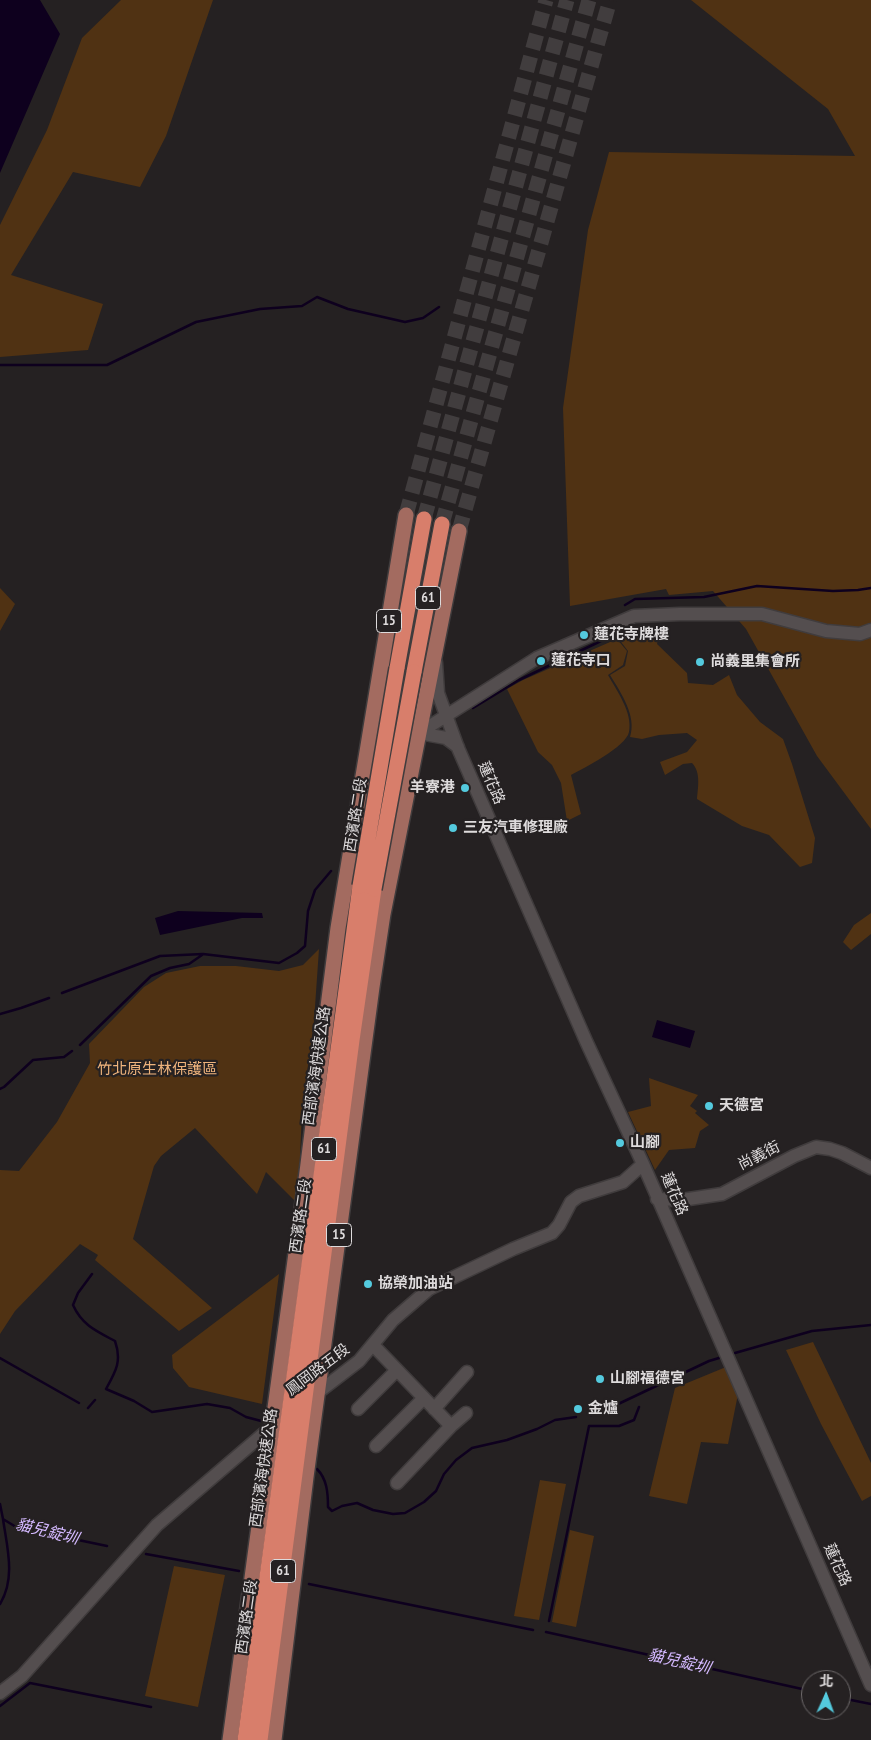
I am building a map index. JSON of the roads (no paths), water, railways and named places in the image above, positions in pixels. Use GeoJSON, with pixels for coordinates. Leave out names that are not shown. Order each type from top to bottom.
{"type":"FeatureCollection","features":[{"type":"Feature","properties":{"kind":"highway","name":"西部濱海快速公路"},"geometry":{"type":"LineString","coordinates":[[245,1740],[289,1412],[398,668],[424,519]]}},
{"type":"Feature","properties":{"kind":"highway","name":"西部濱海快速公路"},"geometry":{"type":"LineString","coordinates":[[260,1740],[352,1040],[367,887],[414,672],[442,524]]}},
{"type":"Feature","properties":{"kind":"main road","name":"西濱路二段"},"geometry":{"type":"LineString","coordinates":[[230,1740],[274,1425],[338,928],[406,515]]}},
{"type":"Feature","properties":{"kind":"main road","name":"15"},"geometry":{"type":"LineString","coordinates":[[274,1740],[318,1392],[383,914],[459,531]]}},
{"type":"Feature","properties":{"kind":"street"},"geometry":{"type":"LineString","coordinates":[[419,733],[537,658],[634,616],[762,614],[826,632],[860,634],[871,630]]}},
{"type":"Feature","properties":{"kind":"street","name":"蓮花路"},"geometry":{"type":"LineString","coordinates":[[435,651],[438,693],[458,748],[586,1041],[643,1164],[871,1686]]}},
{"type":"Feature","properties":{"kind":"street"},"geometry":{"type":"LineString","coordinates":[[371,727],[446,738],[458,748]]}},
{"type":"Feature","properties":{"kind":"street","name":"尚義街"},"geometry":{"type":"LineString","coordinates":[[658,1199],[682,1200],[722,1194],[794,1156],[816,1147],[842,1153],[871,1168]]}},
{"type":"Feature","properties":{"kind":"street","name":"鳳岡路五段"},"geometry":{"type":"LineString","coordinates":[[0,1693],[22,1676],[157,1525],[289,1412],[359,1361],[393,1320],[429,1288],[552,1233],[559,1225],[571,1202],[579,1196],[623,1182],[643,1164]]}},
{"type":"Feature","properties":{"kind":"street"},"geometry":{"type":"LineString","coordinates":[[372,1345],[451,1426]]}},
{"type":"Feature","properties":{"kind":"street"},"geometry":{"type":"LineString","coordinates":[[358,1409],[397,1370]]}},
{"type":"Feature","properties":{"kind":"street"},"geometry":{"type":"LineString","coordinates":[[434,1409],[467,1372]]}},
{"type":"Feature","properties":{"kind":"street"},"geometry":{"type":"LineString","coordinates":[[376,1446],[424,1398]]}},
{"type":"Feature","properties":{"kind":"street"},"geometry":{"type":"LineString","coordinates":[[398,1483],[451,1426],[466,1413]]}},
{"type":"Feature","properties":{"kind":"waterway"},"geometry":{"type":"LineString","coordinates":[[0,365],[107,365],[196,322],[260,309],[302,306],[317,297],[348,309],[405,322],[423,318],[439,307]]}},
{"type":"Feature","properties":{"kind":"waterway"},"geometry":{"type":"LineString","coordinates":[[625,605],[635,599],[704,597],[757,586],[833,591],[871,588]]}},
{"type":"Feature","properties":{"kind":"waterway"},"geometry":{"type":"LineString","coordinates":[[473,708],[519,680],[624,630]]}},
{"type":"Feature","properties":{"kind":"waterway"},"geometry":{"type":"LineString","coordinates":[[62,993],[160,956],[203,954],[279,963],[305,946],[308,911],[315,890],[331,871]]}},
{"type":"Feature","properties":{"kind":"waterway"},"geometry":{"type":"LineString","coordinates":[[80,1045],[151,976],[170,968],[189,964],[202,955]]}},
{"type":"Feature","properties":{"kind":"waterway"},"geometry":{"type":"LineString","coordinates":[[0,1014],[49,998]]}},
{"type":"Feature","properties":{"kind":"waterway"},"geometry":{"type":"LineString","coordinates":[[0,1089],[33,1060],[64,1057],[72,1051]]}},
{"type":"Feature","properties":{"kind":"waterway"},"geometry":{"type":"LineString","coordinates":[[92,1274],[78,1293],[73,1305],[85,1323],[115,1341],[118,1354],[117,1366],[106,1389],[134,1401],[152,1412],[207,1404],[230,1408],[246,1417],[265,1422]]}},
{"type":"Feature","properties":{"kind":"waterway"},"geometry":{"type":"LineString","coordinates":[[735,1353],[812,1331],[871,1325]]}},
{"type":"Feature","properties":{"kind":"waterway"},"geometry":{"type":"LineString","coordinates":[[0,1358],[79,1403]]}},
{"type":"Feature","properties":{"kind":"waterway"},"geometry":{"type":"LineString","coordinates":[[591,1415],[719,1358]]}},
{"type":"Feature","properties":{"kind":"waterway"},"geometry":{"type":"LineString","coordinates":[[88,1408],[95,1400]]}},
{"type":"Feature","properties":{"kind":"waterway"},"geometry":{"type":"LineString","coordinates":[[549,1621],[589,1426],[619,1426],[634,1420],[639,1407]]}},
{"type":"Feature","properties":{"kind":"waterway"},"geometry":{"type":"LineString","coordinates":[[317,1469],[325,1482],[328,1507],[332,1511],[342,1506],[357,1503],[373,1510],[393,1514],[405,1513],[424,1502],[436,1491],[444,1474],[456,1460],[472,1448],[507,1440],[555,1420],[576,1417]]}},
{"type":"Feature","properties":{"kind":"waterway","name":"貓兒錠圳"},"geometry":{"type":"LineString","coordinates":[[0,1504],[3,1519],[16,1527],[107,1546]]}},
{"type":"Feature","properties":{"kind":"waterway"},"geometry":{"type":"LineString","coordinates":[[0,1604],[8,1584],[9,1573],[3,1519]]}},
{"type":"Feature","properties":{"kind":"waterway","name":"貓兒錠圳"},"geometry":{"type":"LineString","coordinates":[[146,1554],[239,1571]]}},
{"type":"Feature","properties":{"kind":"waterway","name":"貓兒錠圳"},"geometry":{"type":"LineString","coordinates":[[309,1584],[533,1630]]}},
{"type":"Feature","properties":{"kind":"waterway","name":"貓兒錠圳"},"geometry":{"type":"LineString","coordinates":[[546,1632],[801,1689]]}},
{"type":"Feature","properties":{"kind":"waterway"},"geometry":{"type":"LineString","coordinates":[[0,1706],[30,1683],[151,1707]]}},
{"type":"Feature","properties":{"kind":"waterway","name":"貓兒錠圳"},"geometry":{"type":"LineString","coordinates":[[851,1700],[871,1704]]}},
{"type":"Feature","properties":{"kind":"tunnel"},"geometry":{"type":"LineString","coordinates":[[406,515],[546,0]]}},
{"type":"Feature","properties":{"kind":"tunnel"},"geometry":{"type":"LineString","coordinates":[[424,519],[567,0]]}},
{"type":"Feature","properties":{"kind":"tunnel"},"geometry":{"type":"LineString","coordinates":[[442,524],[589,0]]}},
{"type":"Feature","properties":{"kind":"tunnel"},"geometry":{"type":"LineString","coordinates":[[459,531],[610,0]]}},
{"type":"Feature","properties":{"kind":"place","name":"蓮花寺牌樓"},"geometry":{"type":"Point","coordinates":[584,635]}},
{"type":"Feature","properties":{"kind":"place","name":"蓮花寺口"},"geometry":{"type":"Point","coordinates":[541,661]}},
{"type":"Feature","properties":{"kind":"place","name":"尚義里集會所"},"geometry":{"type":"Point","coordinates":[700,662]}},
{"type":"Feature","properties":{"kind":"place","name":"羊寮港"},"geometry":{"type":"Point","coordinates":[465,788]}},
{"type":"Feature","properties":{"kind":"place","name":"三友汽車修理廠"},"geometry":{"type":"Point","coordinates":[453,828]}},
{"type":"Feature","properties":{"kind":"place","name":"天德宮"},"geometry":{"type":"Point","coordinates":[709,1106]}},
{"type":"Feature","properties":{"kind":"place","name":"山腳"},"geometry":{"type":"Point","coordinates":[620,1143]}},
{"type":"Feature","properties":{"kind":"place","name":"協榮加油站"},"geometry":{"type":"Point","coordinates":[368,1284]}},
{"type":"Feature","properties":{"kind":"place","name":"山腳福德宮"},"geometry":{"type":"Point","coordinates":[600,1379]}},
{"type":"Feature","properties":{"kind":"place","name":"金爐"},"geometry":{"type":"Point","coordinates":[578,1409]}},
{"type":"Feature","properties":{"kind":"park label","name":"竹北原生林保護區"},"geometry":{"type":"Point","coordinates":[157,1070]}}]}
